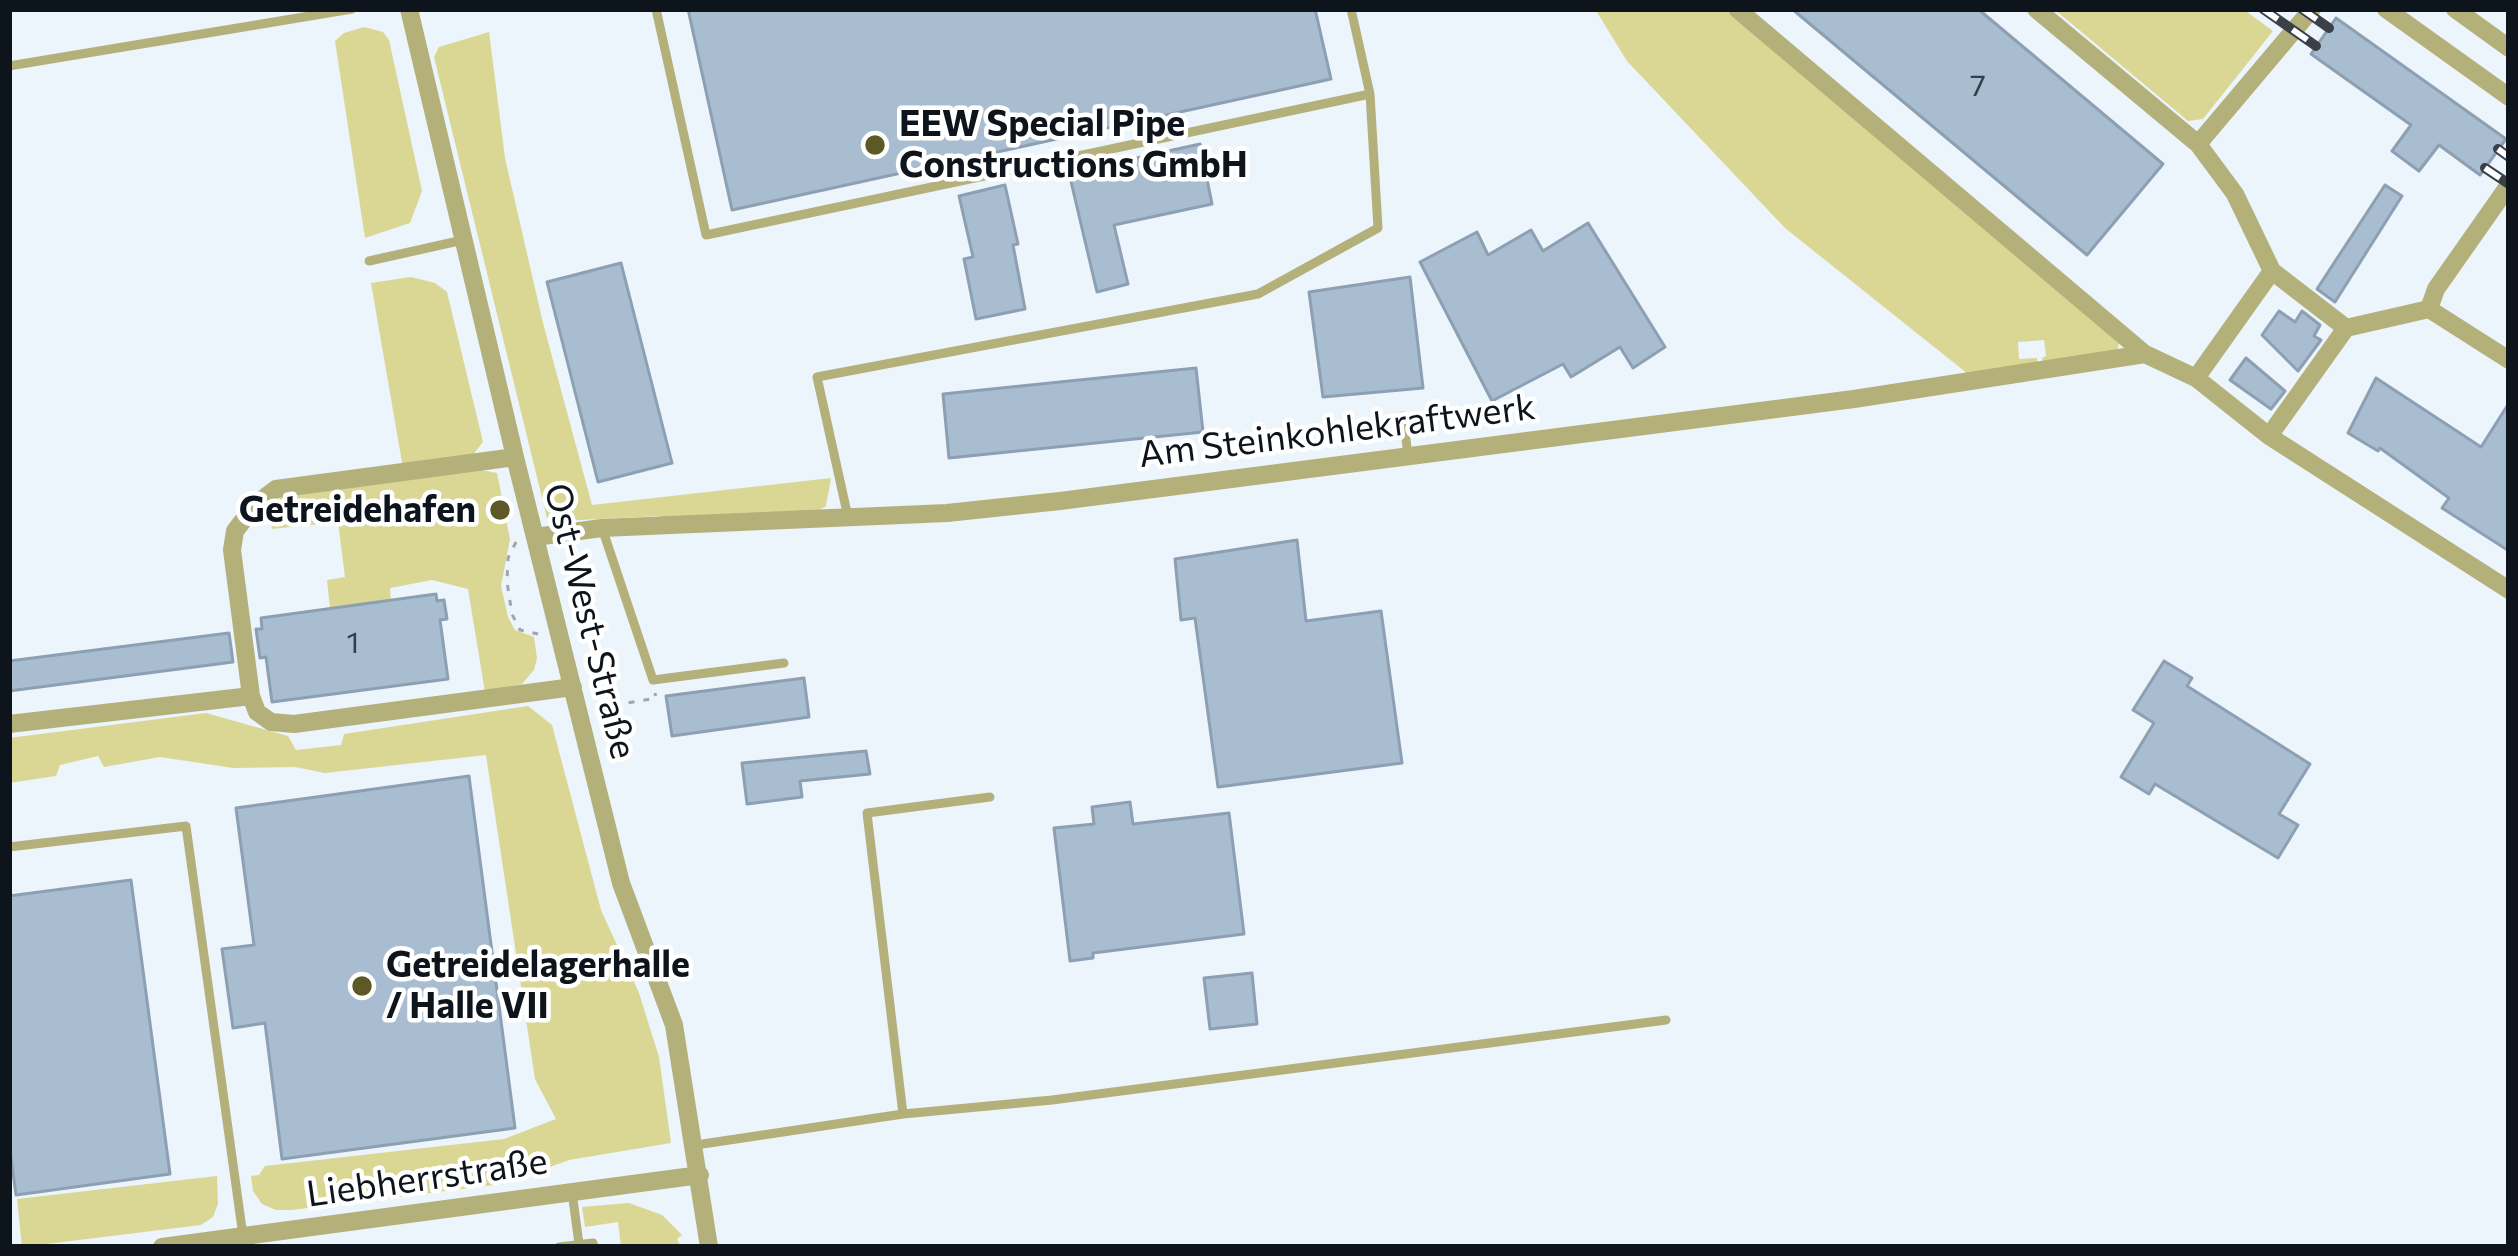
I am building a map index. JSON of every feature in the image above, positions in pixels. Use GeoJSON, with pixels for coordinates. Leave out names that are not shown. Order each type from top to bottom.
{"type":"FeatureCollection","features":[{"type":"Feature","properties":{"kind":"street"},"geometry":{"type":"LineString","coordinates":[[1737,9],[2145,354],[2196,378],[2269,436],[2509,590]]}},
{"type":"Feature","properties":{"kind":"street"},"geometry":{"type":"LineString","coordinates":[[2036,9],[2198,144],[2235,194],[2272,271],[2346,328]]}},
{"type":"Feature","properties":{"kind":"street"},"geometry":{"type":"LineString","coordinates":[[2198,144],[2312,9]]}},
{"type":"Feature","properties":{"kind":"street"},"geometry":{"type":"LineString","coordinates":[[2386,9],[2509,97]]}},
{"type":"Feature","properties":{"kind":"street"},"geometry":{"type":"LineString","coordinates":[[2455,9],[2509,48]]}},
{"type":"Feature","properties":{"kind":"street","name":"Ost-West-Straße"},"geometry":{"type":"LineString","coordinates":[[414,10],[514,458],[621,883],[674,1025],[710,1247]]}},
{"type":"Feature","properties":{"kind":"street"},"geometry":{"type":"LineString","coordinates":[[2429,308],[2436,289],[2509,185]]}},
{"type":"Feature","properties":{"kind":"street"},"geometry":{"type":"LineString","coordinates":[[2196,378],[2272,271]]}},
{"type":"Feature","properties":{"kind":"street"},"geometry":{"type":"LineString","coordinates":[[2269,436],[2346,328],[2429,308],[2509,360]]}},
{"type":"Feature","properties":{"kind":"street","name":"Am Steinkohlekraftwerk"},"geometry":{"type":"LineString","coordinates":[[535,537],[602,528],[848,518],[1060,502],[1920,390],[2145,354]]}},
{"type":"Feature","properties":{"kind":"street"},"geometry":{"type":"LineString","coordinates":[[514,458],[276,490],[255,505],[236,531],[232,550],[251,696],[257,712],[271,722],[294,724],[573,687]]}},
{"type":"Feature","properties":{"kind":"street"},"geometry":{"type":"LineString","coordinates":[[9,724],[251,696]]}},
{"type":"Feature","properties":{"kind":"street","name":"Liebherrstraße"},"geometry":{"type":"LineString","coordinates":[[162,1247],[243,1236],[272,1240],[700,1174]]}},
{"type":"Feature","properties":{"kind":"lane"},"geometry":{"type":"LineString","coordinates":[[9,66],[352,9]]}},
{"type":"Feature","properties":{"kind":"lane"},"geometry":{"type":"LineString","coordinates":[[656,9],[706,235],[1370,94]]}},
{"type":"Feature","properties":{"kind":"lane"},"geometry":{"type":"LineString","coordinates":[[848,518],[817,377],[1258,293],[1378,228],[1370,94],[1352,9]]}},
{"type":"Feature","properties":{"kind":"lane"},"geometry":{"type":"LineString","coordinates":[[369,261],[464,240]]}},
{"type":"Feature","properties":{"kind":"lane"},"geometry":{"type":"LineString","coordinates":[[1403,416],[1408,455]]}},
{"type":"Feature","properties":{"kind":"lane"},"geometry":{"type":"LineString","coordinates":[[602,528],[653,680],[784,663]]}},
{"type":"Feature","properties":{"kind":"lane"},"geometry":{"type":"LineString","coordinates":[[903,1114],[867,813],[990,797]]}},
{"type":"Feature","properties":{"kind":"lane"},"geometry":{"type":"LineString","coordinates":[[9,847],[186,826],[243,1236]]}},
{"type":"Feature","properties":{"kind":"lane"},"geometry":{"type":"LineString","coordinates":[[696,1145],[903,1114],[1052,1100],[1666,1020]]}},
{"type":"Feature","properties":{"kind":"lane"},"geometry":{"type":"LineString","coordinates":[[572,1192],[579,1244]]}},
{"type":"Feature","properties":{"kind":"lane"},"geometry":{"type":"LineString","coordinates":[[559,1247],[593,1243],[594,1247]]}},
{"type":"Feature","properties":{"kind":"path"},"geometry":{"type":"LineString","coordinates":[[535,537],[515,542],[508,558],[512,614],[520,630],[537,634],[558,629]]}},
{"type":"Feature","properties":{"kind":"path"},"geometry":{"type":"LineString","coordinates":[[579,711],[656,698],[653,680]]}},
{"type":"Feature","properties":{"kind":"shaded area"},"geometry":{"type":"Polygon","coordinates":[[[1595,9],[1724,9],[2119,339],[2118,350],[2043,365],[2044,340],[2018,342],[2019,359],[2037,358],[2037,365],[1968,374],[1785,228],[1627,61],[1595,9]]]}},
{"type":"Feature","properties":{"kind":"shaded area"},"geometry":{"type":"Polygon","coordinates":[[[2054,9],[2243,9],[2273,31],[2203,119],[2188,121],[2054,9]]]}},
{"type":"Feature","properties":{"kind":"shaded area"},"geometry":{"type":"Polygon","coordinates":[[[364,27],[383,32],[389,40],[422,191],[410,223],[365,238],[335,41],[364,27]]]}},
{"type":"Feature","properties":{"kind":"shaded area"},"geometry":{"type":"Polygon","coordinates":[[[489,32],[505,158],[592,505],[831,478],[826,506],[812,514],[667,522],[659,516],[547,518],[434,57],[439,47],[489,32]]]}},
{"type":"Feature","properties":{"kind":"shaded area"},"geometry":{"type":"Polygon","coordinates":[[[411,277],[435,283],[447,292],[483,442],[471,457],[403,468],[371,283],[411,277]]]}},
{"type":"Feature","properties":{"kind":"shaded area"},"geometry":{"type":"Polygon","coordinates":[[[481,470],[497,473],[510,539],[501,586],[508,617],[515,630],[534,637],[537,658],[522,684],[485,692],[468,589],[432,580],[390,588],[391,600],[330,608],[327,580],[345,577],[338,522],[272,529],[269,505],[287,493],[481,470]]]}},
{"type":"Feature","properties":{"kind":"shaded area"},"geometry":{"type":"Polygon","coordinates":[[[528,706],[552,725],[601,910],[639,993],[659,1057],[671,1143],[569,1160],[503,1184],[291,1210],[262,1204],[253,1191],[251,1176],[259,1175],[265,1166],[504,1139],[556,1119],[535,1079],[486,755],[325,773],[295,767],[233,768],[160,757],[104,767],[98,756],[60,765],[56,776],[9,783],[9,738],[206,713],[288,736],[296,750],[341,745],[344,734],[528,706]]]}},
{"type":"Feature","properties":{"kind":"shaded area"},"geometry":{"type":"Polygon","coordinates":[[[217,1176],[218,1204],[213,1217],[201,1225],[22,1247],[17,1199],[217,1176]]]}},
{"type":"Feature","properties":{"kind":"shaded area"},"geometry":{"type":"Polygon","coordinates":[[[629,1203],[662,1215],[682,1235],[677,1239],[681,1247],[621,1247],[618,1222],[585,1227],[582,1207],[629,1203]]]}},
{"type":"Feature","properties":{"kind":"building","name":"EEW Special Pipe Constructions GmbH"},"geometry":{"type":"Polygon","coordinates":[[[688,9],[1315,9],[1331,79],[732,210],[688,9]]]}},
{"type":"Feature","properties":{"kind":"building"},"geometry":{"type":"Polygon","coordinates":[[[1792,9],[1978,9],[2163,164],[2087,255],[1792,9]]]}},
{"type":"Feature","properties":{"kind":"building"},"geometry":{"type":"Polygon","coordinates":[[[2336,18],[2506,139],[2480,175],[2439,145],[2419,171],[2392,151],[2411,125],[2311,54],[2336,18]]]}},
{"type":"Feature","properties":{"kind":"building"},"geometry":{"type":"Polygon","coordinates":[[[1200,144],[1212,204],[1114,225],[1128,284],[1097,292],[1069,173],[1200,144]]]}},
{"type":"Feature","properties":{"kind":"building"},"geometry":{"type":"Polygon","coordinates":[[[1005,185],[1025,309],[976,319],[964,259],[973,257],[959,196],[1005,185]]]}},
{"type":"Feature","properties":{"kind":"building"},"geometry":{"type":"Polygon","coordinates":[[[2385,185],[2402,196],[2335,302],[2317,289],[2385,185]]]}},
{"type":"Feature","properties":{"kind":"building"},"geometry":{"type":"Polygon","coordinates":[[[1588,223],[1665,347],[1633,368],[1620,347],[1571,377],[1563,364],[1492,401],[1420,262],[1477,232],[1488,255],[1531,230],[1543,251],[1588,223]]]}},
{"type":"Feature","properties":{"kind":"building"},"geometry":{"type":"Polygon","coordinates":[[[621,263],[672,463],[598,482],[547,282],[621,263]]]}},
{"type":"Feature","properties":{"kind":"building"},"geometry":{"type":"Polygon","coordinates":[[[1410,277],[1423,388],[1323,397],[1309,292],[1410,277]]]}},
{"type":"Feature","properties":{"kind":"building"},"geometry":{"type":"Polygon","coordinates":[[[2279,311],[2295,322],[2302,311],[2320,325],[2314,336],[2321,340],[2298,371],[2262,335],[2279,311]]]}},
{"type":"Feature","properties":{"kind":"building"},"geometry":{"type":"Polygon","coordinates":[[[2246,358],[2285,391],[2271,409],[2230,380],[2246,358]]]}},
{"type":"Feature","properties":{"kind":"building"},"geometry":{"type":"Polygon","coordinates":[[[1196,368],[1203,432],[949,458],[943,394],[1196,368]]]}},
{"type":"Feature","properties":{"kind":"building"},"geometry":{"type":"Polygon","coordinates":[[[2376,378],[2481,447],[2509,403],[2509,551],[2442,508],[2449,498],[2380,448],[2348,433],[2376,378]]]}},
{"type":"Feature","properties":{"kind":"building"},"geometry":{"type":"Polygon","coordinates":[[[1297,540],[1306,621],[1381,611],[1402,763],[1218,787],[1195,618],[1181,620],[1175,559],[1297,540]]]}},
{"type":"Feature","properties":{"kind":"building"},"geometry":{"type":"Polygon","coordinates":[[[436,594],[437,601],[444,600],[447,619],[440,620],[448,679],[272,702],[266,657],[260,658],[256,629],[262,629],[261,618],[436,594]]]}},
{"type":"Feature","properties":{"kind":"building"},"geometry":{"type":"Polygon","coordinates":[[[229,633],[233,662],[9,691],[9,661],[229,633]]]}},
{"type":"Feature","properties":{"kind":"building"},"geometry":{"type":"Polygon","coordinates":[[[2164,661],[2192,678],[2187,686],[2310,764],[2279,814],[2298,825],[2278,858],[2155,784],[2149,794],[2121,777],[2154,723],[2133,710],[2164,661]]]}},
{"type":"Feature","properties":{"kind":"building"},"geometry":{"type":"Polygon","coordinates":[[[804,678],[809,717],[672,736],[666,696],[804,678]]]}},
{"type":"Feature","properties":{"kind":"building"},"geometry":{"type":"Polygon","coordinates":[[[866,751],[870,774],[800,781],[802,797],[747,804],[742,763],[866,751]]]}},
{"type":"Feature","properties":{"kind":"building","name":"Getreidelagerhalle / Halle VII"},"geometry":{"type":"Polygon","coordinates":[[[469,776],[515,1128],[282,1159],[265,1023],[233,1028],[222,949],[254,945],[236,808],[469,776]]]}},
{"type":"Feature","properties":{"kind":"building"},"geometry":{"type":"Polygon","coordinates":[[[1130,802],[1133,824],[1229,813],[1244,934],[1093,953],[1093,958],[1070,961],[1054,828],[1094,824],[1092,807],[1130,802]]]}},
{"type":"Feature","properties":{"kind":"building"},"geometry":{"type":"Polygon","coordinates":[[[131,880],[170,1174],[16,1195],[9,1143],[9,896],[131,880]]]}},
{"type":"Feature","properties":{"kind":"building"},"geometry":{"type":"Polygon","coordinates":[[[1252,973],[1257,1024],[1210,1029],[1204,978],[1252,973]]]}},
{"type":"Feature","properties":{"kind":"railway"},"geometry":{"type":"LineString","coordinates":[[2263,9],[2316,46]]}},
{"type":"Feature","properties":{"kind":"railway"},"geometry":{"type":"LineString","coordinates":[[2302,9],[2329,28]]}},
{"type":"Feature","properties":{"kind":"railway"},"geometry":{"type":"LineString","coordinates":[[2498,149],[2509,157]]}},
{"type":"Feature","properties":{"kind":"railway"},"geometry":{"type":"LineString","coordinates":[[2485,168],[2509,184]]}},
{"type":"Feature","properties":{"kind":"place","name":"EEW Special Pipe Constructions GmbH"},"geometry":{"type":"Point","coordinates":[875,145]}},
{"type":"Feature","properties":{"kind":"place","name":"Getreidehafen"},"geometry":{"type":"Point","coordinates":[500,510]}},
{"type":"Feature","properties":{"kind":"place","name":"Getreidelagerhalle / Halle VII"},"geometry":{"type":"Point","coordinates":[362,986]}}]}
